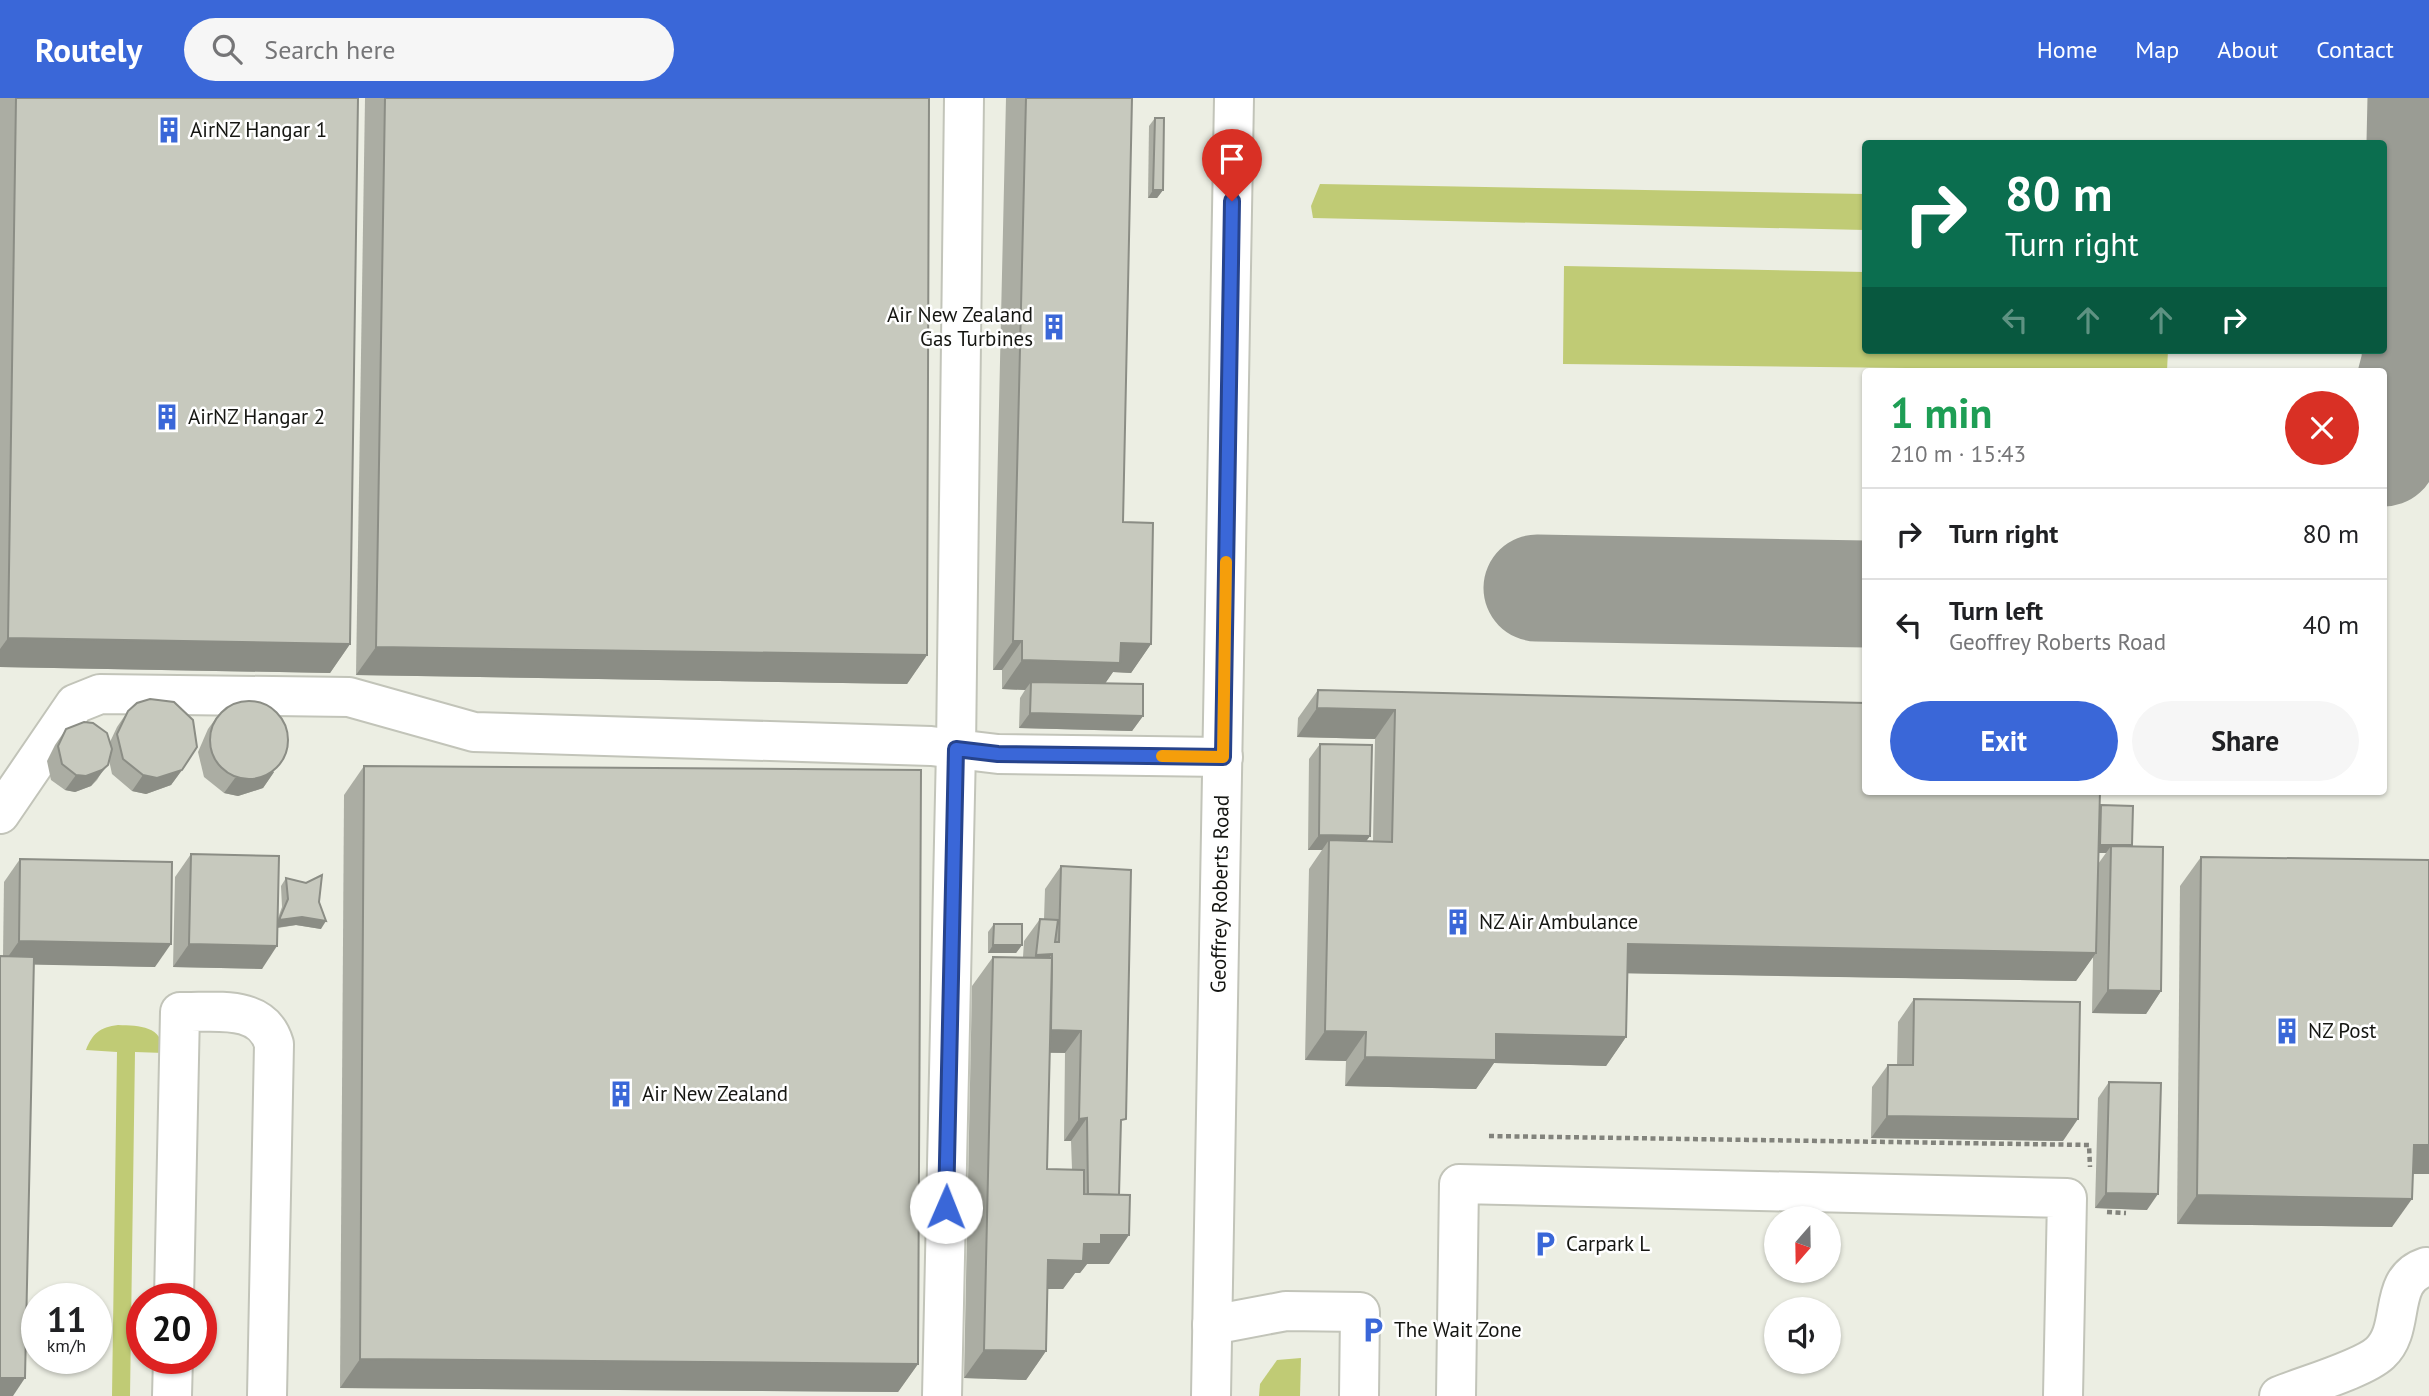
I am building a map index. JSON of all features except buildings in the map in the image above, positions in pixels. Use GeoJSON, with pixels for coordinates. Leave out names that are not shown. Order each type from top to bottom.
{"type":"FeatureCollection","features":[{"type":"Feature","properties":{"kind":"street"},"geometry":{"type":"LineString","coordinates":[[942,1396],[956,749],[964,98]]}},
{"type":"Feature","properties":{"kind":"street","name":"Geoffrey Roberts Road"},"geometry":{"type":"LineString","coordinates":[[1211,1396],[1234,98]]}},
{"type":"Feature","properties":{"kind":"street"},"geometry":{"type":"LineString","coordinates":[[3,805],[75,704],[100,694],[349,697],[474,732],[931,746],[998,754],[1223,757]]}},
{"type":"Feature","properties":{"kind":"street"},"geometry":{"type":"LineString","coordinates":[[174,1283],[180,1012],[244,1014],[265,1024],[274,1044],[267,1396]]}},
{"type":"Feature","properties":{"kind":"street"},"geometry":{"type":"LineString","coordinates":[[1456,1396],[1459,1184],[2067,1198],[2063,1396]]}},
{"type":"Feature","properties":{"kind":"street"},"geometry":{"type":"LineString","coordinates":[[2279,1396],[2367,1361],[2381,1352],[2396,1328],[2403,1285],[2411,1276],[2426,1267]]}},
{"type":"Feature","properties":{"kind":"street"},"geometry":{"type":"LineString","coordinates":[[1212,1325],[1286,1335],[1360,1337],[1359,1396]]}},
{"type":"Feature","properties":{"kind":"street"},"geometry":{"type":"LineString","coordinates":[[172,1396],[173,1374]]}},
{"type":"Feature","properties":{"kind":"path"},"geometry":{"type":"LineString","coordinates":[[1489,1136],[2089,1145],[2090,1172]]}},
{"type":"Feature","properties":{"kind":"path"},"geometry":{"type":"LineString","coordinates":[[2102,1212],[2126,1213]]}},
{"type":"Feature","properties":{"kind":"green space"},"geometry":{"type":"Polygon","coordinates":[[[1320,184],[1862,194],[1862,230],[1313,218],[1311,206],[1320,184]]]}},
{"type":"Feature","properties":{"kind":"green space"},"geometry":{"type":"Polygon","coordinates":[[[1564,266],[1862,272],[1862,354],[2168,354],[2167,368],[1563,364],[1564,266]]]}},
{"type":"Feature","properties":{"kind":"green space"},"geometry":{"type":"Polygon","coordinates":[[[118,1025],[148,1029],[159,1037],[164,1053],[135,1052],[132,1283],[126,1283],[126,1374],[130,1374],[130,1396],[112,1396],[117,1052],[86,1050],[98,1032],[118,1025]]]}},
{"type":"Feature","properties":{"kind":"green space"},"geometry":{"type":"Polygon","coordinates":[[[1301,1358],[1300,1396],[1259,1396],[1260,1384],[1277,1360],[1301,1358]]]}},
{"type":"Feature","properties":{"kind":"taxiway"},"geometry":{"type":"LineString","coordinates":[[2387,447],[2401,417],[2415,363],[2421,98]]}},
{"type":"Feature","properties":{"kind":"taxiway"},"geometry":{"type":"LineString","coordinates":[[1537,588],[1862,594]]}},
{"type":"Feature","properties":{"kind":"slow traffic"},"geometry":{"type":"LineString","coordinates":[[1162,756],[1223,757],[1226,562]]}},
{"type":"Feature","properties":{"kind":"place","name":"AirNZ Hangar 1"},"geometry":{"type":"Point","coordinates":[169,130]}},
{"type":"Feature","properties":{"kind":"place","name":"Air New Zealand Gas Turbines"},"geometry":{"type":"Point","coordinates":[1054,327]}},
{"type":"Feature","properties":{"kind":"place","name":"AirNZ Hangar 2"},"geometry":{"type":"Point","coordinates":[167,417]}},
{"type":"Feature","properties":{"kind":"place","name":"NZ Air Ambulance"},"geometry":{"type":"Point","coordinates":[1458,922]}},
{"type":"Feature","properties":{"kind":"place","name":"NZ Post"},"geometry":{"type":"Point","coordinates":[2287,1031]}},
{"type":"Feature","properties":{"kind":"place","name":"Air New Zealand"},"geometry":{"type":"Point","coordinates":[621,1094]}},
{"type":"Feature","properties":{"kind":"place","name":"Carpark L"},"geometry":{"type":"Point","coordinates":[1545,1244]}},
{"type":"Feature","properties":{"kind":"place","name":"The Wait Zone"},"geometry":{"type":"Point","coordinates":[1373,1330]}},
{"type":"Feature","properties":{"kind":"route"},"geometry":{"type":"LineString","coordinates":[[946,1207],[956,749],[998,754],[1223,757],[1232,201]]}}]}
